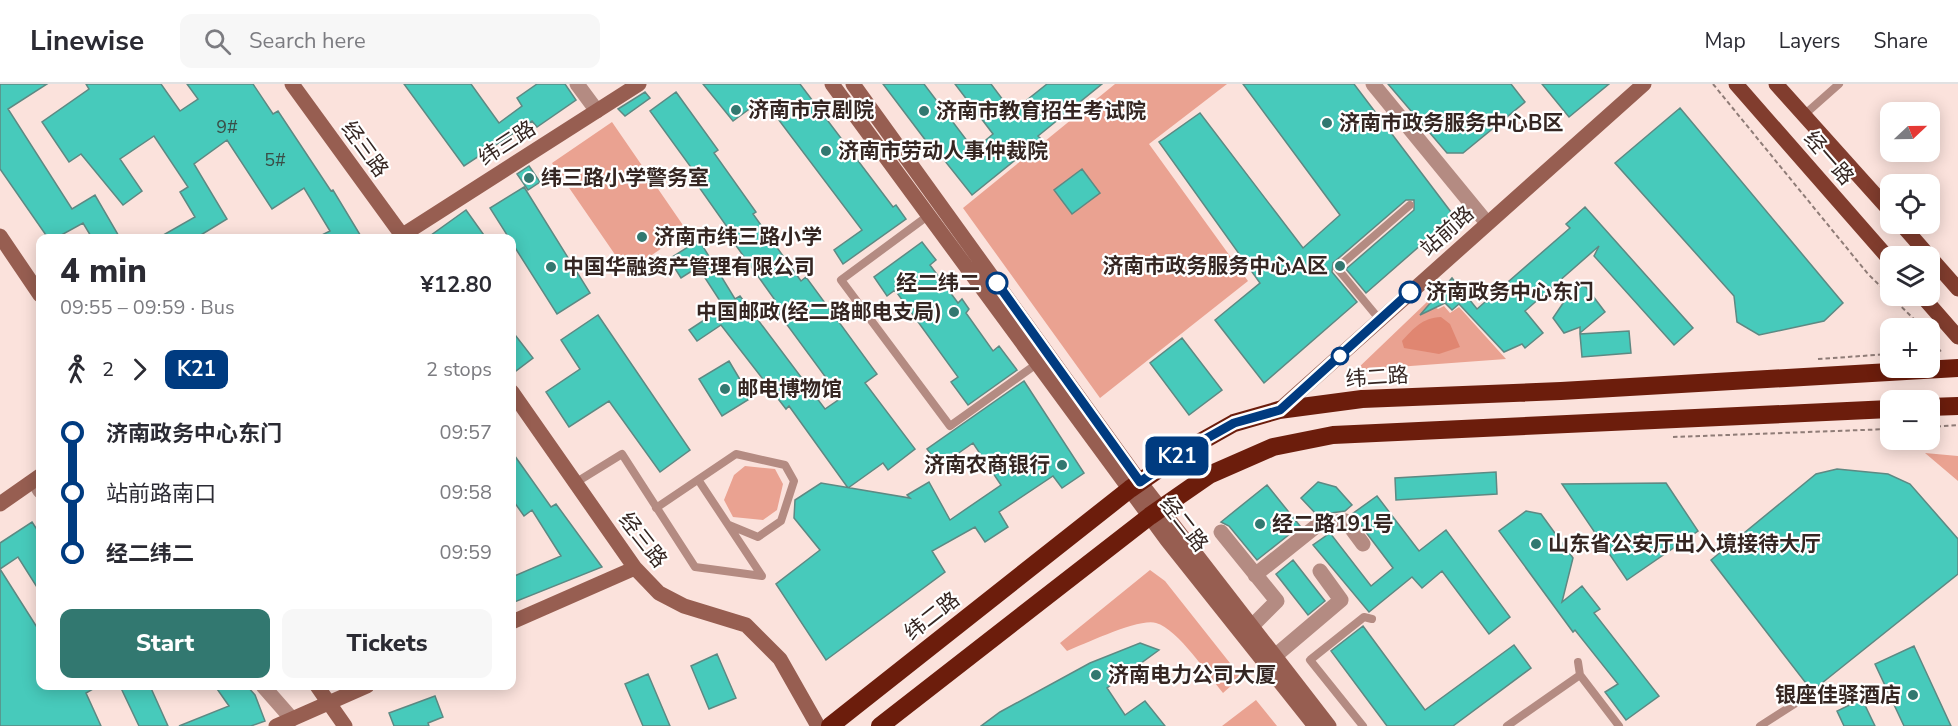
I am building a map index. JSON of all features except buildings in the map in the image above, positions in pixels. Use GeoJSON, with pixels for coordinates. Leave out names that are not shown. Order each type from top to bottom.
{"type":"FeatureCollection","features":[{"type":"Feature","properties":{"kind":"highway","name":"纬二路"},"geometry":{"type":"LineString","coordinates":[[830,726],[1135,485],[1186,450],[1234,423],[1280,410],[1362,399],[1596,389],[1958,368]]}},
{"type":"Feature","properties":{"kind":"highway"},"geometry":{"type":"LineString","coordinates":[[1940,407],[1958,406]]}},
{"type":"Feature","properties":{"kind":"highway"},"geometry":{"type":"LineString","coordinates":[[880,726],[1156,512],[1209,475],[1273,447],[1333,435],[1880,409]]}},
{"type":"Feature","properties":{"kind":"main road","name":"经一路"},"geometry":{"type":"LineString","coordinates":[[1736,84],[1880,249]]}},
{"type":"Feature","properties":{"kind":"main road","name":"经一路"},"geometry":{"type":"LineString","coordinates":[[1776,84],[1880,200]]}},
{"type":"Feature","properties":{"kind":"main road"},"geometry":{"type":"LineString","coordinates":[[1910,234],[1958,289]]}},
{"type":"Feature","properties":{"kind":"main road"},"geometry":{"type":"LineString","coordinates":[[1931,306],[1958,337]]}},
{"type":"Feature","properties":{"kind":"street","name":"经三路"},"geometry":{"type":"LineString","coordinates":[[292,84],[399,234]]}},
{"type":"Feature","properties":{"kind":"street"},"geometry":{"type":"LineString","coordinates":[[577,84],[597,111]]}},
{"type":"Feature","properties":{"kind":"street","name":"纬三路"},"geometry":{"type":"LineString","coordinates":[[408,234],[639,84]]}},
{"type":"Feature","properties":{"kind":"street","name":"经二路"},"geometry":{"type":"LineString","coordinates":[[831,84],[1038,363],[1156,512],[1315,726]]}},
{"type":"Feature","properties":{"kind":"street","name":"经二路"},"geometry":{"type":"LineString","coordinates":[[853,84],[1135,485]]}},
{"type":"Feature","properties":{"kind":"street"},"geometry":{"type":"LineString","coordinates":[[1374,84],[1487,223]]}},
{"type":"Feature","properties":{"kind":"street","name":"站前路"},"geometry":{"type":"LineString","coordinates":[[1280,410],[1644,84]]}},
{"type":"Feature","properties":{"kind":"street"},"geometry":{"type":"LineString","coordinates":[[0,236],[36,289]]}},
{"type":"Feature","properties":{"kind":"street","name":"经三路"},"geometry":{"type":"LineString","coordinates":[[516,398],[635,568],[659,593],[684,606],[746,626],[780,659],[818,726]]}},
{"type":"Feature","properties":{"kind":"street"},"geometry":{"type":"LineString","coordinates":[[0,504],[36,484]]}},
{"type":"Feature","properties":{"kind":"street","name":"经二路"},"geometry":{"type":"LineString","coordinates":[[1156,512],[1252,626],[1329,726]]}},
{"type":"Feature","properties":{"kind":"street"},"geometry":{"type":"LineString","coordinates":[[1255,575],[1319,524],[1346,521],[1363,544]]}},
{"type":"Feature","properties":{"kind":"street"},"geometry":{"type":"LineString","coordinates":[[1221,532],[1277,601],[1252,626]]}},
{"type":"Feature","properties":{"kind":"street"},"geometry":{"type":"LineString","coordinates":[[516,620],[635,568]]}},
{"type":"Feature","properties":{"kind":"street"},"geometry":{"type":"LineString","coordinates":[[1275,656],[1341,600],[1320,571]]}},
{"type":"Feature","properties":{"kind":"street"},"geometry":{"type":"LineString","coordinates":[[267,690],[292,718]]}},
{"type":"Feature","properties":{"kind":"street"},"geometry":{"type":"LineString","coordinates":[[320,690],[345,726]]}},
{"type":"Feature","properties":{"kind":"street"},"geometry":{"type":"LineString","coordinates":[[276,726],[358,690]]}},
{"type":"Feature","properties":{"kind":"street"},"geometry":{"type":"LineString","coordinates":[[329,702],[333,726]]}},
{"type":"Feature","properties":{"kind":"lane"},"geometry":{"type":"LineString","coordinates":[[1804,116],[1839,84]]}},
{"type":"Feature","properties":{"kind":"lane"},"geometry":{"type":"LineString","coordinates":[[1380,320],[1337,268],[1410,205]]}},
{"type":"Feature","properties":{"kind":"lane"},"geometry":{"type":"LineString","coordinates":[[929,216],[841,280],[950,426],[1038,363]]}},
{"type":"Feature","properties":{"kind":"lane"},"geometry":{"type":"LineString","coordinates":[[575,483],[622,454],[695,567],[762,576],[699,481]]}},
{"type":"Feature","properties":{"kind":"lane"},"geometry":{"type":"LineString","coordinates":[[656,508],[736,454],[785,465],[794,481],[781,521],[758,537],[728,525]]}},
{"type":"Feature","properties":{"kind":"lane"},"geometry":{"type":"LineString","coordinates":[[1363,726],[1310,660],[1364,617],[1371,620]]}},
{"type":"Feature","properties":{"kind":"lane"},"geometry":{"type":"LineString","coordinates":[[1578,662],[1580,675],[1619,726]]}},
{"type":"Feature","properties":{"kind":"lane"},"geometry":{"type":"LineString","coordinates":[[1507,726],[1580,675]]}},
{"type":"Feature","properties":{"kind":"lane"},"geometry":{"type":"LineString","coordinates":[[1760,726],[1807,696]]}},
{"type":"Feature","properties":{"kind":"lane"},"geometry":{"type":"LineString","coordinates":[[329,702],[354,726]]}},
{"type":"Feature","properties":{"kind":"path"},"geometry":{"type":"LineString","coordinates":[[1713,84],[1868,274],[1913,318]]}},
{"type":"Feature","properties":{"kind":"path"},"geometry":{"type":"LineString","coordinates":[[1808,359],[1880,355]]}},
{"type":"Feature","properties":{"kind":"path"},"geometry":{"type":"LineString","coordinates":[[1940,426],[1958,425]]}},
{"type":"Feature","properties":{"kind":"path"},"geometry":{"type":"LineString","coordinates":[[1667,437],[1880,429]]}},
{"type":"Feature","properties":{"kind":"shaded area"},"geometry":{"type":"Polygon","coordinates":[[[1115,84],[1227,84],[1149,144],[1248,281],[1100,398],[963,208],[1115,84]]]}},
{"type":"Feature","properties":{"kind":"shaded area"},"geometry":{"type":"Polygon","coordinates":[[[612,122],[687,231],[627,272],[552,163],[612,122]]]}},
{"type":"Feature","properties":{"kind":"shaded area"},"geometry":{"type":"Polygon","coordinates":[[[1427,302],[1438,309],[1444,306],[1450,313],[1459,307],[1506,359],[1356,370],[1427,302]]]}},
{"type":"Feature","properties":{"kind":"shaded area"},"geometry":{"type":"Polygon","coordinates":[[[1441,317],[1450,324],[1460,347],[1439,354],[1404,348],[1402,341],[1415,328],[1429,319],[1441,317]]]}},
{"type":"Feature","properties":{"kind":"shaded area"},"geometry":{"type":"Polygon","coordinates":[[[1925,453],[1958,456],[1958,481],[1925,453]]]}},
{"type":"Feature","properties":{"kind":"shaded area"},"geometry":{"type":"Polygon","coordinates":[[[745,466],[775,469],[783,484],[777,510],[763,520],[733,517],[724,500],[734,475],[745,466]]]}},
{"type":"Feature","properties":{"kind":"shaded area"},"geometry":{"type":"Polygon","coordinates":[[[1150,570],[1165,581],[1241,677],[1223,693],[1183,643],[1165,627],[1156,623],[1137,624],[1067,651],[1060,643],[1150,570]]]}},
{"type":"Feature","properties":{"kind":"shaded area"},"geometry":{"type":"Polygon","coordinates":[[[1256,700],[1277,726],[1222,726],[1256,700]]]}},
{"type":"Feature","properties":{"kind":"bus line","name":"K21"},"geometry":{"type":"LineString","coordinates":[[997,283],[1140,482],[1186,450],[1234,423],[1280,410],[1410,292]]}},
{"type":"Feature","properties":{"kind":"place","name":"济南市京剧院"},"geometry":{"type":"Point","coordinates":[736,110]}},
{"type":"Feature","properties":{"kind":"place","name":"济南市教育招生考试院"},"geometry":{"type":"Point","coordinates":[924,111]}},
{"type":"Feature","properties":{"kind":"place","name":"济南市政务服务中心B区"},"geometry":{"type":"Point","coordinates":[1327,123]}},
{"type":"Feature","properties":{"kind":"place","name":"济南市劳动人事仲裁院"},"geometry":{"type":"Point","coordinates":[826,151]}},
{"type":"Feature","properties":{"kind":"place","name":"纬三路小学警务室"},"geometry":{"type":"Point","coordinates":[529,178]}},
{"type":"Feature","properties":{"kind":"place","name":"济南市纬三路小学"},"geometry":{"type":"Point","coordinates":[642,237]}},
{"type":"Feature","properties":{"kind":"place","name":"济南市政务服务中心A区"},"geometry":{"type":"Point","coordinates":[1340,266]}},
{"type":"Feature","properties":{"kind":"place","name":"中国华融资产管理有限公司"},"geometry":{"type":"Point","coordinates":[551,267]}},
{"type":"Feature","properties":{"kind":"place","name":"经二纬二"},"geometry":{"type":"Point","coordinates":[997,283]}},
{"type":"Feature","properties":{"kind":"place","name":"济南政务中心东门"},"geometry":{"type":"Point","coordinates":[1410,292]}},
{"type":"Feature","properties":{"kind":"place","name":"中国邮政(经二路邮电支局)"},"geometry":{"type":"Point","coordinates":[954,312]}},
{"type":"Feature","properties":{"kind":"place","name":"邮电博物馆"},"geometry":{"type":"Point","coordinates":[725,389]}},
{"type":"Feature","properties":{"kind":"place","name":"济南农商银行"},"geometry":{"type":"Point","coordinates":[1062,465]}},
{"type":"Feature","properties":{"kind":"place","name":"经二路191号"},"geometry":{"type":"Point","coordinates":[1260,524]}},
{"type":"Feature","properties":{"kind":"place","name":"山东省公安厅出入境接待大厅"},"geometry":{"type":"Point","coordinates":[1536,544]}},
{"type":"Feature","properties":{"kind":"place","name":"济南电力公司大厦"},"geometry":{"type":"Point","coordinates":[1096,675]}},
{"type":"Feature","properties":{"kind":"place","name":"银座佳驿酒店"},"geometry":{"type":"Point","coordinates":[1913,695]}}]}
